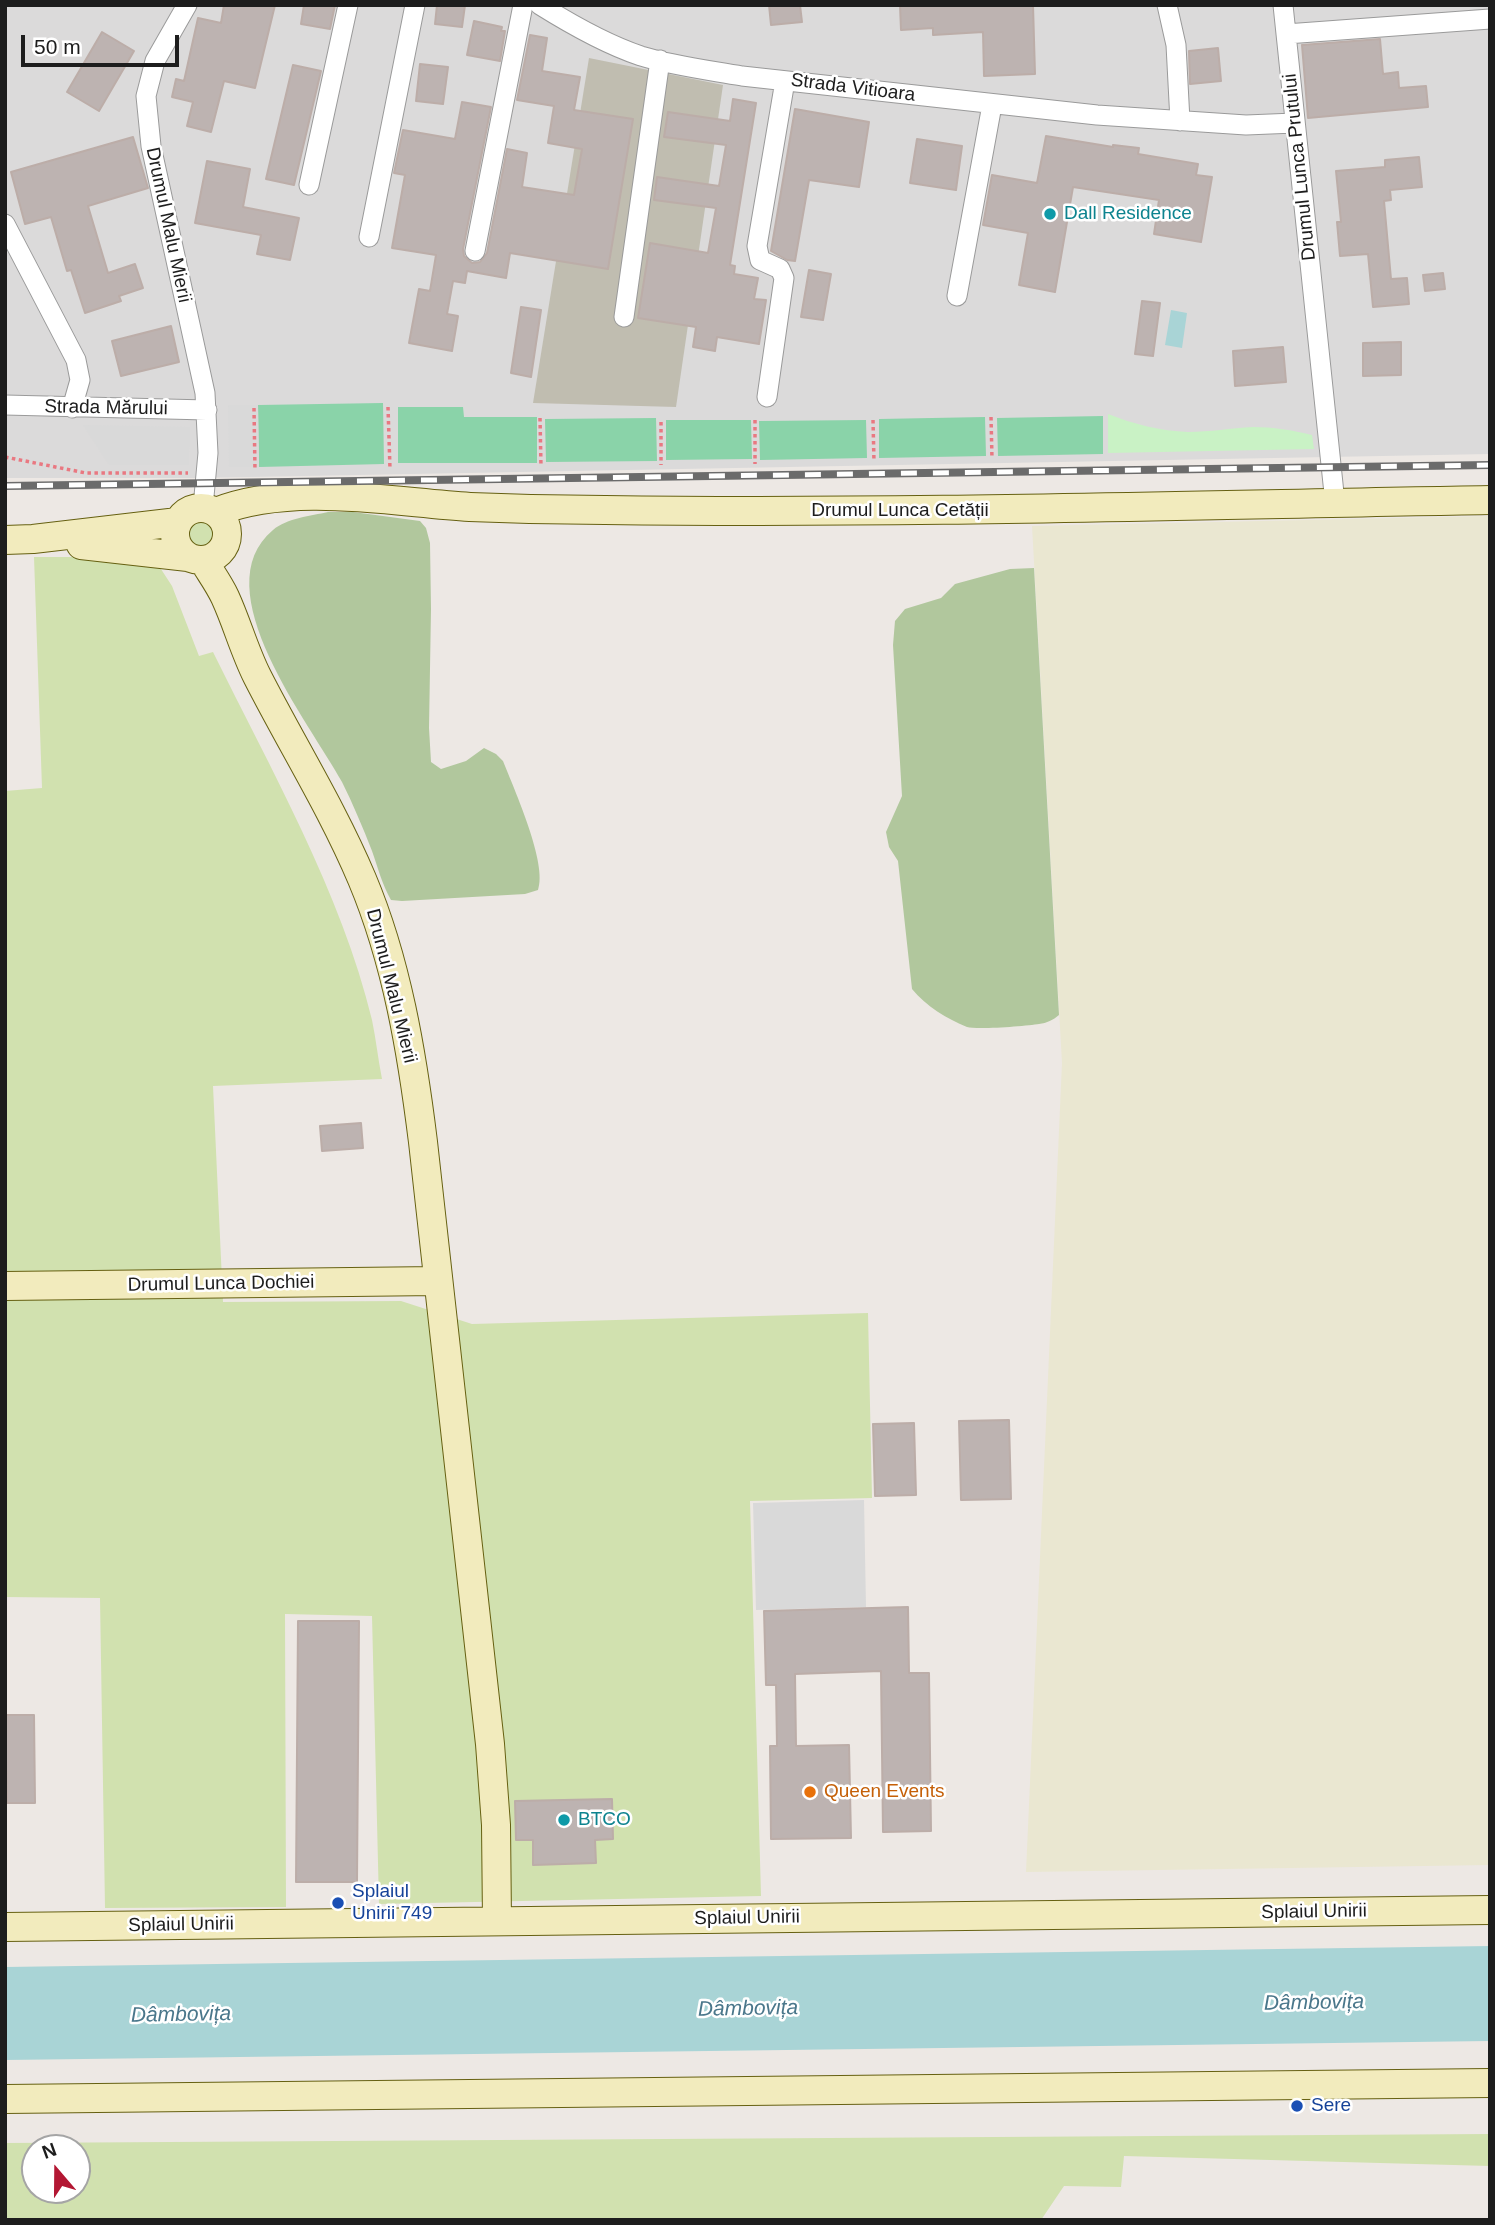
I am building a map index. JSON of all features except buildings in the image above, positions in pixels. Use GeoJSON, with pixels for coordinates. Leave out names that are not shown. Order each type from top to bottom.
{"type":"FeatureCollection","features":[{"type":"Feature","properties":{"kind":"street","name":"Drumul Malu Mierii"},"geometry":{"type":"LineString","coordinates":[[187,5],[155,61],[146,96],[146,116],[207,410],[209,538],[225,597],[247,656],[345,841],[379,924],[398,997],[416,1091],[494,1787],[497,1921]]}},
{"type":"Feature","properties":{"kind":"street"},"geometry":{"type":"LineString","coordinates":[[309,185],[348,5]]}},
{"type":"Feature","properties":{"kind":"street"},"geometry":{"type":"LineString","coordinates":[[369,237],[415,5]]}},
{"type":"Feature","properties":{"kind":"street"},"geometry":{"type":"LineString","coordinates":[[475,251],[523,5]]}},
{"type":"Feature","properties":{"kind":"street","name":"Strada Vitioara"},"geometry":{"type":"LineString","coordinates":[[540,5],[574,27],[603,41],[683,67],[992,105],[1246,125],[1295,123]]}},
{"type":"Feature","properties":{"kind":"street"},"geometry":{"type":"LineString","coordinates":[[1167,5],[1176,45],[1180,121]]}},
{"type":"Feature","properties":{"kind":"street","name":"Drumul Lunca Prutului"},"geometry":{"type":"LineString","coordinates":[[1283,5],[1335,503]]}},
{"type":"Feature","properties":{"kind":"street"},"geometry":{"type":"LineString","coordinates":[[1286,34],[1490,19]]}},
{"type":"Feature","properties":{"kind":"street"},"geometry":{"type":"LineString","coordinates":[[624,317],[660,60]]}},
{"type":"Feature","properties":{"kind":"street"},"geometry":{"type":"LineString","coordinates":[[767,397],[784,278],[780,269],[760,260],[757,246],[785,81]]}},
{"type":"Feature","properties":{"kind":"street"},"geometry":{"type":"LineString","coordinates":[[957,296],[992,105]]}},
{"type":"Feature","properties":{"kind":"street"},"geometry":{"type":"LineString","coordinates":[[5,224],[76,360],[80,380],[72,408]]}},
{"type":"Feature","properties":{"kind":"street","name":"Strada Mărului"},"geometry":{"type":"LineString","coordinates":[[5,405],[207,410]]}},
{"type":"Feature","properties":{"kind":"street","name":"Drumul Lunca Cetății"},"geometry":{"type":"LineString","coordinates":[[5,540],[209,538],[256,501],[310,496],[527,509],[658,511],[897,511],[1490,500]]}},
{"type":"Feature","properties":{"kind":"street","name":"Drumul Lunca Cetății"},"geometry":{"type":"LineString","coordinates":[[33,539],[178,522],[189,511],[209,538]]}},
{"type":"Feature","properties":{"kind":"street","name":"Drumul Lunca Dochiei"},"geometry":{"type":"LineString","coordinates":[[5,1286],[438,1281]]}},
{"type":"Feature","properties":{"kind":"street","name":"Splaiul Unirii"},"geometry":{"type":"LineString","coordinates":[[5,1927],[1490,1910]]}},
{"type":"Feature","properties":{"kind":"street"},"geometry":{"type":"LineString","coordinates":[[5,2099],[1490,2083]]}},
{"type":"Feature","properties":{"kind":"path"},"geometry":{"type":"LineString","coordinates":[[388,407],[390,469]]}},
{"type":"Feature","properties":{"kind":"path"},"geometry":{"type":"LineString","coordinates":[[254,408],[255,471]]}},
{"type":"Feature","properties":{"kind":"path"},"geometry":{"type":"LineString","coordinates":[[991,417],[992,459]]}},
{"type":"Feature","properties":{"kind":"path"},"geometry":{"type":"LineString","coordinates":[[540,418],[541,467]]}},
{"type":"Feature","properties":{"kind":"path"},"geometry":{"type":"LineString","coordinates":[[755,420],[755,464]]}},
{"type":"Feature","properties":{"kind":"path"},"geometry":{"type":"LineString","coordinates":[[873,420],[874,462]]}},
{"type":"Feature","properties":{"kind":"path"},"geometry":{"type":"LineString","coordinates":[[661,422],[661,465]]}},
{"type":"Feature","properties":{"kind":"path"},"geometry":{"type":"LineString","coordinates":[[5,457],[86,472],[208,463]]}},
{"type":"Feature","properties":{"kind":"shaded area"},"geometry":{"type":"Polygon","coordinates":[[[5,5],[1490,5],[1490,454],[196,478],[5,478],[5,5]]]}},
{"type":"Feature","properties":{"kind":"shaded area"},"geometry":{"type":"Polygon","coordinates":[[[589,58],[723,85],[676,407],[533,403],[589,58]]]}},
{"type":"Feature","properties":{"kind":"shaded area"},"geometry":{"type":"Polygon","coordinates":[[[228,405],[258,405],[259,467],[229,467],[228,405]]]}},
{"type":"Feature","properties":{"kind":"shaded area"},"geometry":{"type":"Polygon","coordinates":[[[83,425],[190,427],[189,465],[109,465],[83,425]]]}},
{"type":"Feature","properties":{"kind":"shaded area"},"geometry":{"type":"Polygon","coordinates":[[[1490,516],[1490,1865],[1026,1872],[1062,1063],[1032,526],[1490,516]]]}},
{"type":"Feature","properties":{"kind":"shaded area"},"geometry":{"type":"Polygon","coordinates":[[[864,1500],[866,1607],[756,1610],[753,1503],[864,1500]]]}},
{"type":"Feature","properties":{"kind":"green space"},"geometry":{"type":"Polygon","coordinates":[[[383,403],[384,464],[259,467],[258,405],[383,403]]]}},
{"type":"Feature","properties":{"kind":"green space"},"geometry":{"type":"Polygon","coordinates":[[[398,407],[463,407],[464,417],[537,417],[537,463],[398,463],[398,407]]]}},
{"type":"Feature","properties":{"kind":"green space"},"geometry":{"type":"Polygon","coordinates":[[[1108,414],[1147,426],[1188,432],[1253,427],[1290,430],[1312,435],[1314,449],[1108,453],[1108,414]]]}},
{"type":"Feature","properties":{"kind":"green space"},"geometry":{"type":"Polygon","coordinates":[[[1103,416],[1103,454],[998,456],[997,418],[1103,416]]]}},
{"type":"Feature","properties":{"kind":"green space"},"geometry":{"type":"Polygon","coordinates":[[[985,417],[986,456],[879,458],[879,419],[985,417]]]}},
{"type":"Feature","properties":{"kind":"green space"},"geometry":{"type":"Polygon","coordinates":[[[656,418],[657,461],[546,462],[545,419],[656,418]]]}},
{"type":"Feature","properties":{"kind":"green space"},"geometry":{"type":"Polygon","coordinates":[[[666,420],[751,420],[752,459],[666,460],[666,420]]]}},
{"type":"Feature","properties":{"kind":"green space"},"geometry":{"type":"Polygon","coordinates":[[[866,420],[867,458],[760,460],[759,421],[866,420]]]}},
{"type":"Feature","properties":{"kind":"green space"},"geometry":{"type":"Polygon","coordinates":[[[328,512],[353,512],[420,521],[426,528],[430,543],[431,762],[441,769],[466,761],[484,748],[503,761],[534,845],[540,878],[538,890],[525,894],[391,900],[342,782],[287,692],[269,656],[255,620],[249,586],[254,555],[273,530],[292,520],[328,512]]]}},
{"type":"Feature","properties":{"kind":"green space"},"geometry":{"type":"Polygon","coordinates":[[[202,519],[208,520],[216,528],[216,540],[208,548],[202,549],[196,548],[188,540],[187,534],[188,528],[196,520],[202,519]]]}},
{"type":"Feature","properties":{"kind":"green space"},"geometry":{"type":"Polygon","coordinates":[[[34,557],[94,557],[159,566],[172,586],[199,656],[213,652],[303,832],[343,926],[372,1020],[382,1079],[213,1086],[223,1302],[401,1301],[472,1324],[868,1313],[872,1498],[750,1501],[761,1896],[379,1904],[372,1616],[285,1614],[286,1907],[105,1908],[100,1598],[5,1597],[5,791],[42,788],[34,557]]]}},
{"type":"Feature","properties":{"kind":"green space"},"geometry":{"type":"Polygon","coordinates":[[[1034,568],[1059,1015],[1039,1024],[972,1028],[937,1011],[912,989],[898,861],[889,847],[886,832],[902,796],[893,645],[895,621],[905,609],[941,598],[955,584],[1010,569],[1034,568]]]}},
{"type":"Feature","properties":{"kind":"green space"},"geometry":{"type":"Polygon","coordinates":[[[1490,2134],[1490,2166],[1124,2156],[1121,2187],[1064,2186],[1041,2220],[5,2220],[5,2143],[21,2143],[21,2204],[91,2204],[91,2142],[1490,2134]]]}},
{"type":"Feature","properties":{"kind":"water"},"geometry":{"type":"Polygon","coordinates":[[[1171,310],[1187,313],[1182,348],[1165,345],[1171,310]]]}},
{"type":"Feature","properties":{"kind":"water","name":"Dâmbovița"},"geometry":{"type":"Polygon","coordinates":[[[1490,1946],[1490,2041],[5,2060],[5,1967],[1490,1946]]]}},
{"type":"Feature","properties":{"kind":"railway"},"geometry":{"type":"LineString","coordinates":[[5,486],[1490,465]]}},
{"type":"Feature","properties":{"kind":"place","name":"Dall Residence"},"geometry":{"type":"Point","coordinates":[1050,214]}},
{"type":"Feature","properties":{"kind":"place","name":"Queen Events"},"geometry":{"type":"Point","coordinates":[810,1792]}},
{"type":"Feature","properties":{"kind":"place","name":"BTCO"},"geometry":{"type":"Point","coordinates":[564,1820]}},
{"type":"Feature","properties":{"kind":"place","name":"Splaiul Unirii 749"},"geometry":{"type":"Point","coordinates":[338,1903]}},
{"type":"Feature","properties":{"kind":"place","name":"Sere"},"geometry":{"type":"Point","coordinates":[1297,2106]}}]}
